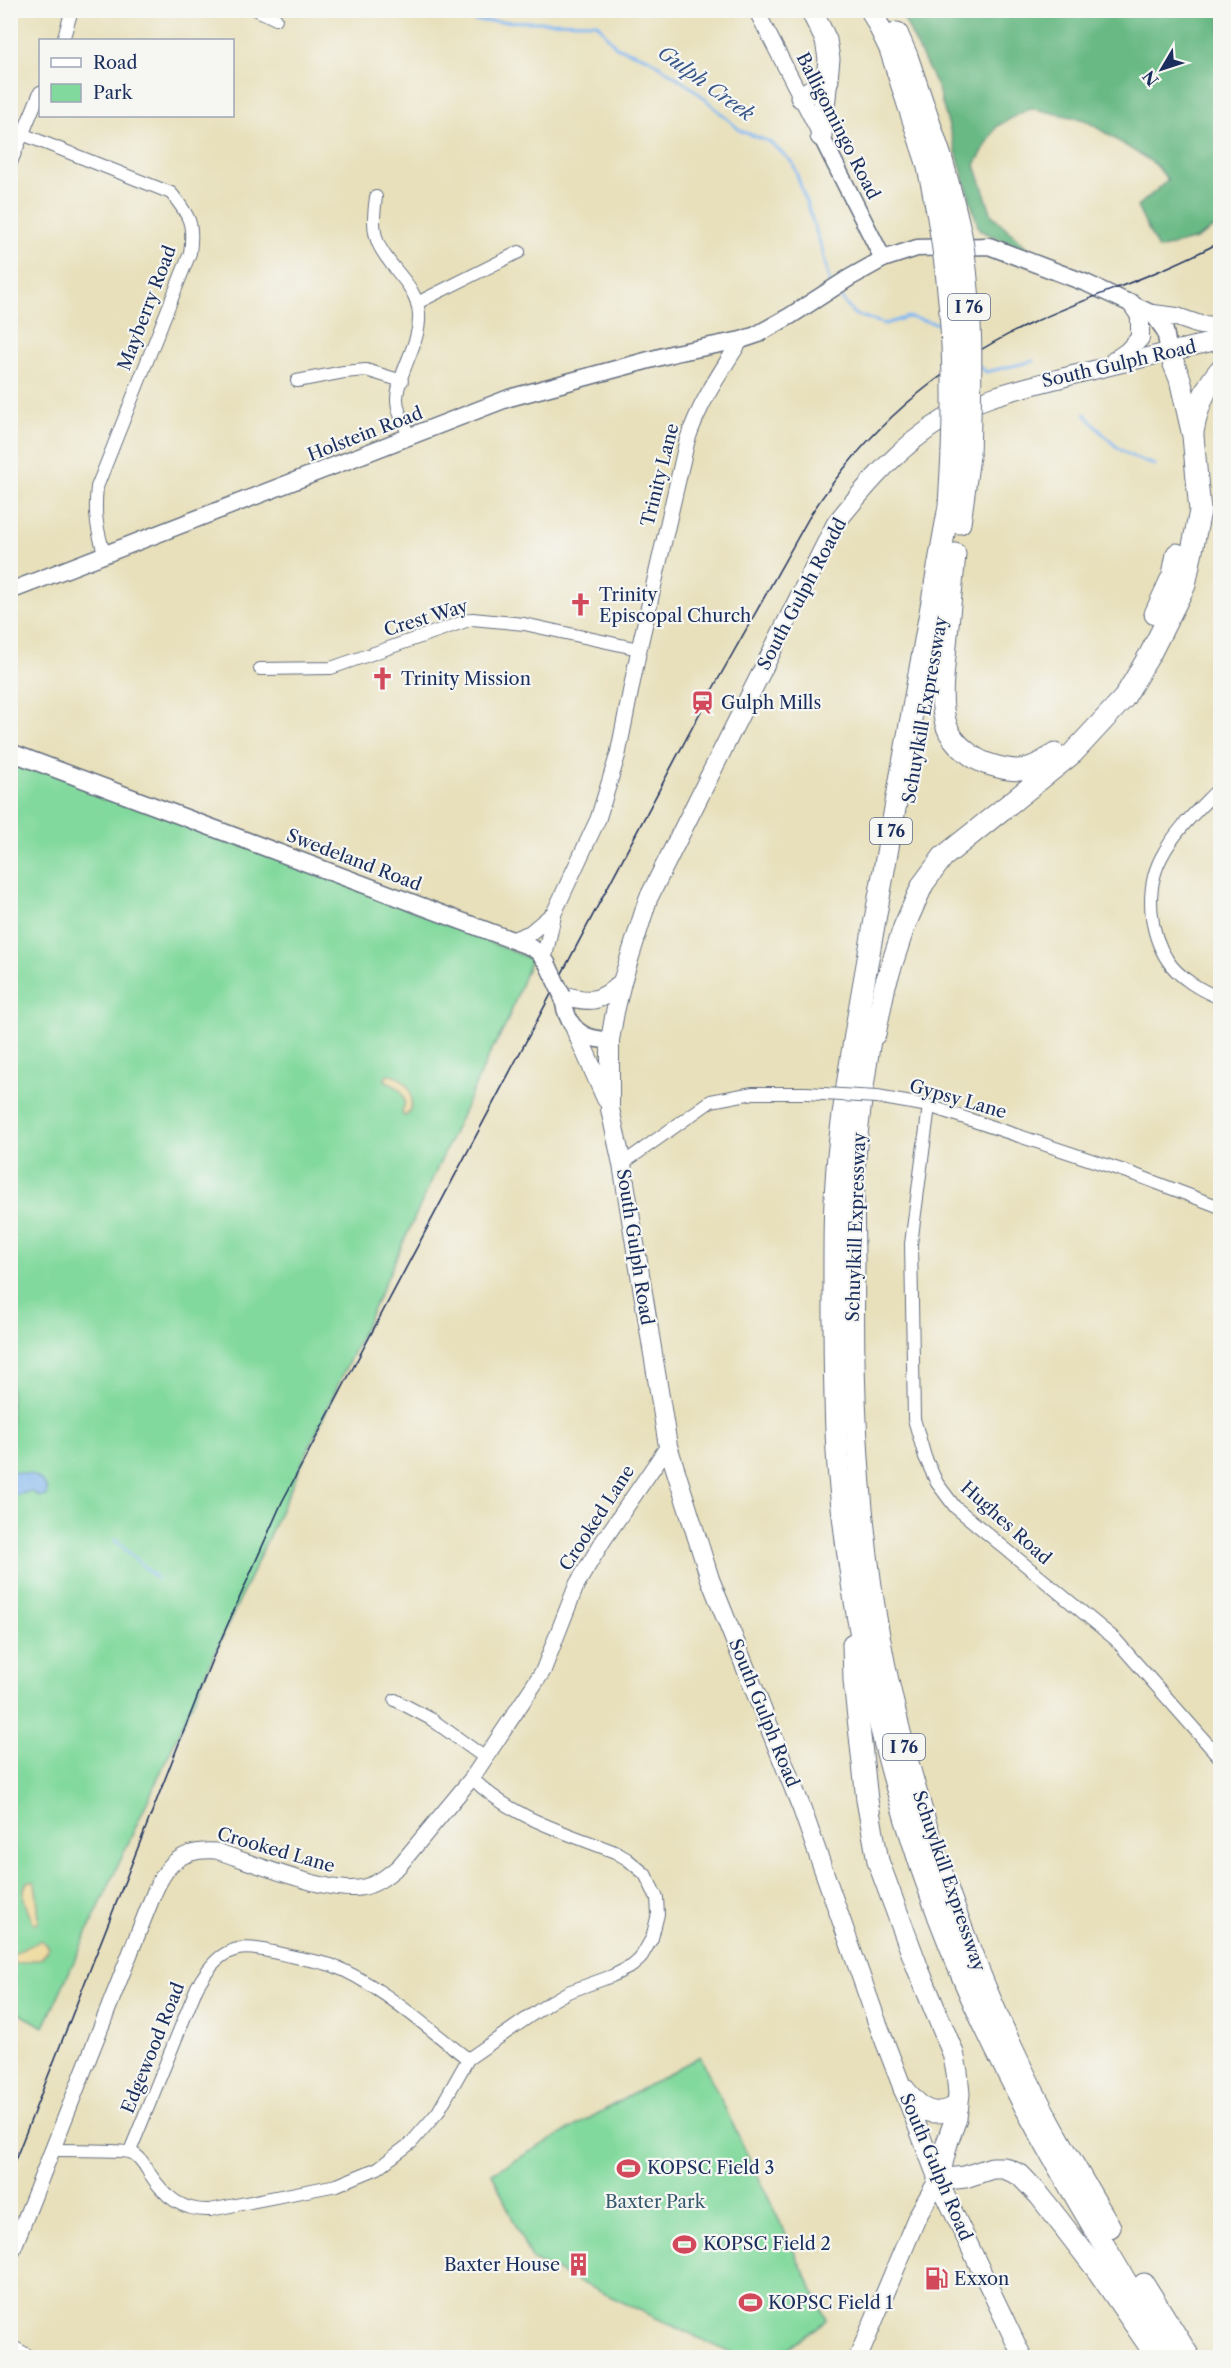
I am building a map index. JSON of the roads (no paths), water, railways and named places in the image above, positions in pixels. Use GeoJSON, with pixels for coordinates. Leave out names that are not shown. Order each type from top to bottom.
{"type":"FeatureCollection","features":[{"type":"Feature","properties":{"kind":"highway"},"geometry":{"type":"LineString","coordinates":[[811,10],[826,40],[829,59],[820,136]]}},
{"type":"Feature","properties":{"kind":"highway","name":"Schuylkill Expressway"},"geometry":{"type":"LineString","coordinates":[[871,10],[890,49],[935,161]]}},
{"type":"Feature","properties":{"kind":"highway","name":"Schuylkill Expressway"},"geometry":{"type":"LineString","coordinates":[[887,10],[907,56],[935,161],[939,216],[952,309],[954,401],[961,454],[955,554],[912,780],[865,1076],[855,1159],[852,1361],[859,1481],[871,1588],[900,1735],[958,1915],[1014,2052],[1047,2116],[1124,2252],[1190,2358]]}},
{"type":"Feature","properties":{"kind":"highway"},"geometry":{"type":"LineString","coordinates":[[801,97],[828,80]]}},
{"type":"Feature","properties":{"kind":"highway"},"geometry":{"type":"LineString","coordinates":[[865,1076],[885,985],[904,927],[923,884],[944,857],[1073,753],[1124,698],[1150,654],[1185,585],[1200,511],[1193,436],[1180,379],[1169,352]]}},
{"type":"Feature","properties":{"kind":"highway"},"geometry":{"type":"LineString","coordinates":[[955,554],[943,679],[943,714],[948,731],[961,747],[984,763],[1011,771],[1033,768],[1063,748],[1119,691],[1173,575],[1186,513],[1184,462],[1167,382],[1169,352]]}},
{"type":"Feature","properties":{"kind":"highway"},"geometry":{"type":"LineString","coordinates":[[1193,436],[1196,417],[1208,386],[1221,369]]}},
{"type":"Feature","properties":{"kind":"highway","name":"Schuylkill Expressway"},"geometry":{"type":"LineString","coordinates":[[961,454],[949,506],[839,1140],[834,1210],[834,1351],[838,1464],[852,1587],[871,1683],[900,1800],[920,1863],[958,1965],[1027,2112],[1053,2161],[1172,2358]]}},
{"type":"Feature","properties":{"kind":"highway"},"geometry":{"type":"LineString","coordinates":[[852,1587],[854,1681],[867,1800],[876,1850],[884,1881],[953,2054],[959,2082],[958,2106],[938,2180],[965,2177],[992,2168],[1004,2168],[1020,2175],[1040,2196],[1098,2271],[1157,2358]]}},
{"type":"Feature","properties":{"kind":"highway"},"geometry":{"type":"LineString","coordinates":[[904,2089],[921,2107],[932,2113],[941,2114],[958,2106]]}},
{"type":"Feature","properties":{"kind":"main road","name":"Balligomingo Road"},"geometry":{"type":"LineString","coordinates":[[820,136],[883,259]]}},
{"type":"Feature","properties":{"kind":"main road"},"geometry":{"type":"LineString","coordinates":[[741,340],[756,335],[790,316],[814,298],[883,259],[916,248],[989,246],[1153,314],[1177,316],[1200,325],[1221,326]]}},
{"type":"Feature","properties":{"kind":"main road"},"geometry":{"type":"LineString","coordinates":[[1103,366],[1127,352],[1140,338],[1140,316],[1131,303]]}},
{"type":"Feature","properties":{"kind":"main road"},"geometry":{"type":"LineString","coordinates":[[1153,314],[1165,331],[1169,352]]}},
{"type":"Feature","properties":{"kind":"main road","name":"Holstein Road"},"geometry":{"type":"LineString","coordinates":[[10,591],[509,398],[675,353],[741,340]]}},
{"type":"Feature","properties":{"kind":"main road","name":"South Gulph Road"},"geometry":{"type":"LineString","coordinates":[[1017,388],[1221,340]]}},
{"type":"Feature","properties":{"kind":"main road","name":"South Gulph Roadd"},"geometry":{"type":"LineString","coordinates":[[610,1040],[622,982],[648,899],[836,523],[867,485],[915,440],[945,419],[985,399],[1017,388]]}},
{"type":"Feature","properties":{"kind":"main road","name":"Swedeland Road"},"geometry":{"type":"LineString","coordinates":[[10,752],[513,940],[537,951],[545,961]]}},
{"type":"Feature","properties":{"kind":"main road"},"geometry":{"type":"LineString","coordinates":[[545,961],[562,996],[587,1024],[610,1040]]}},
{"type":"Feature","properties":{"kind":"main road"},"geometry":{"type":"LineString","coordinates":[[562,996],[578,1000],[599,1000],[622,982]]}},
{"type":"Feature","properties":{"kind":"main road"},"geometry":{"type":"LineString","coordinates":[[562,996],[565,1014],[575,1029],[610,1108]]}},
{"type":"Feature","properties":{"kind":"main road"},"geometry":{"type":"LineString","coordinates":[[575,1029],[592,1040],[610,1040]]}},
{"type":"Feature","properties":{"kind":"main road","name":"South Gulph Road"},"geometry":{"type":"LineString","coordinates":[[610,1040],[610,1108],[622,1164],[668,1446],[710,1579],[802,1809],[876,2019],[938,2180],[1023,2358]]}},
{"type":"Feature","properties":{"kind":"main road"},"geometry":{"type":"LineString","coordinates":[[858,2358],[917,2217],[938,2180]]}},
{"type":"Feature","properties":{"kind":"street"},"geometry":{"type":"LineString","coordinates":[[63,39],[72,10]]}},
{"type":"Feature","properties":{"kind":"street"},"geometry":{"type":"LineString","coordinates":[[257,10],[276,18]]}},
{"type":"Feature","properties":{"kind":"street","name":"Balligomingo Road"},"geometry":{"type":"LineString","coordinates":[[756,10],[820,136]]}},
{"type":"Feature","properties":{"kind":"street"},"geometry":{"type":"LineString","coordinates":[[10,165],[39,94]]}},
{"type":"Feature","properties":{"kind":"street","name":"Mayberry Road"},"geometry":{"type":"LineString","coordinates":[[22,134],[171,193],[183,209],[193,230],[190,253],[97,487],[95,512],[105,556]]}},
{"type":"Feature","properties":{"kind":"street"},"geometry":{"type":"LineString","coordinates":[[376,197],[374,220],[378,242],[390,263],[411,288],[419,316],[417,335],[397,398],[410,438]]}},
{"type":"Feature","properties":{"kind":"street"},"geometry":{"type":"LineString","coordinates":[[417,303],[519,252]]}},
{"type":"Feature","properties":{"kind":"street","name":"Trinity Lane"},"geometry":{"type":"LineString","coordinates":[[545,961],[554,913],[598,819],[618,754],[639,649],[694,418],[741,340]]}},
{"type":"Feature","properties":{"kind":"street"},"geometry":{"type":"LineString","coordinates":[[297,381],[366,370],[402,381]]}},
{"type":"Feature","properties":{"kind":"street","name":"Crest Way"},"geometry":{"type":"LineString","coordinates":[[260,669],[331,668],[472,619],[524,624],[639,649]]}},
{"type":"Feature","properties":{"kind":"street"},"geometry":{"type":"LineString","coordinates":[[1221,788],[1181,827],[1161,858],[1152,888],[1152,911],[1154,929],[1168,961],[1189,981],[1221,998]]}},
{"type":"Feature","properties":{"kind":"street"},"geometry":{"type":"LineString","coordinates":[[513,940],[530,933],[554,913]]}},
{"type":"Feature","properties":{"kind":"street","name":"Gypsy Lane"},"geometry":{"type":"LineString","coordinates":[[622,1164],[711,1101],[753,1094],[806,1093],[877,1097],[929,1106],[1136,1175],[1221,1207]]}},
{"type":"Feature","properties":{"kind":"street","name":"Hughes Road"},"geometry":{"type":"LineString","coordinates":[[929,1106],[910,1244],[914,1419],[925,1457],[937,1483],[955,1507],[1115,1639],[1221,1758]]}},
{"type":"Feature","properties":{"kind":"street","name":"Crooked Lane"},"geometry":{"type":"LineString","coordinates":[[10,2258],[159,1881],[176,1859],[188,1852],[216,1851],[329,1887],[346,1889],[366,1886],[387,1876],[399,1866],[472,1778],[543,1671],[577,1584],[603,1541],[668,1446]]}},
{"type":"Feature","properties":{"kind":"street"},"geometry":{"type":"LineString","coordinates":[[395,1700],[431,1719],[484,1757]]}},
{"type":"Feature","properties":{"kind":"street"},"geometry":{"type":"LineString","coordinates":[[53,2150],[130,2151],[141,2160],[151,2176],[173,2200],[193,2210],[210,2210],[337,2185],[378,2168],[411,2143],[438,2112],[468,2059],[552,2001],[632,1966],[647,1948],[658,1914],[653,1887],[645,1874],[627,1859],[505,1806],[488,1794],[472,1778]]}},
{"type":"Feature","properties":{"kind":"street","name":"Edgewood Road"},"geometry":{"type":"LineString","coordinates":[[130,2151],[197,1987],[205,1973],[217,1961],[240,1947],[256,1947],[331,1966],[377,1989],[468,2059]]}},
{"type":"Feature","properties":{"kind":"street"},"geometry":{"type":"LineString","coordinates":[[10,2345],[33,2358]]}},
{"type":"Feature","properties":{"kind":"water"},"geometry":{"type":"Polygon","coordinates":[[[10,1471],[37,1477],[45,1485],[46,1496],[40,1497],[31,1491],[17,1495],[11,1493],[10,1471]]]}},
{"type":"Feature","properties":{"kind":"waterway","name":"Gulph Creek"},"geometry":{"type":"LineString","coordinates":[[469,10],[475,21],[597,23],[616,47],[648,58],[695,90],[741,131],[770,142],[793,163],[822,249],[830,285]]}},
{"type":"Feature","properties":{"kind":"waterway","name":"Gulph Creek"},"geometry":{"type":"LineString","coordinates":[[836,292],[854,314],[885,324],[908,317],[939,324],[943,329]]}},
{"type":"Feature","properties":{"kind":"waterway","name":"Gulph Creek"},"geometry":{"type":"LineString","coordinates":[[979,366],[986,372],[1034,361]]}},
{"type":"Feature","properties":{"kind":"waterway","name":"Gulph Creek"},"geometry":{"type":"LineString","coordinates":[[1085,414],[1108,439],[1124,452],[1155,465]]}},
{"type":"Feature","properties":{"kind":"waterway"},"geometry":{"type":"LineString","coordinates":[[115,1540],[156,1578]]}},
{"type":"Feature","properties":{"kind":"tram line"},"geometry":{"type":"LineString","coordinates":[[10,2173],[211,1662],[282,1502],[711,692],[811,514],[833,483],[881,428],[936,380],[966,359],[1032,323],[1174,264],[1220,242]]}},
{"type":"Feature","properties":{"kind":"place","name":"Trinity Episcopal Church"},"geometry":{"type":"Point","coordinates":[581,605]}},
{"type":"Feature","properties":{"kind":"place","name":"Trinity Mission"},"geometry":{"type":"Point","coordinates":[383,679]}},
{"type":"Feature","properties":{"kind":"place","name":"Gulph Mills"},"geometry":{"type":"Point","coordinates":[703,703]}},
{"type":"Feature","properties":{"kind":"place","name":"KOPSC Field 3"},"geometry":{"type":"Point","coordinates":[629,2168]}},
{"type":"Feature","properties":{"kind":"place","name":"KOPSC Field 2"},"geometry":{"type":"Point","coordinates":[685,2244]}},
{"type":"Feature","properties":{"kind":"place","name":"Baxter House"},"geometry":{"type":"Point","coordinates":[578,2265]}},
{"type":"Feature","properties":{"kind":"place","name":"Exxon"},"geometry":{"type":"Point","coordinates":[936,2279]}},
{"type":"Feature","properties":{"kind":"place","name":"KOPSC Field 1"},"geometry":{"type":"Point","coordinates":[750,2303]}},
{"type":"Feature","properties":{"kind":"park label","name":"Baxter Park"},"geometry":{"type":"Point","coordinates":[655,2202]}}]}
